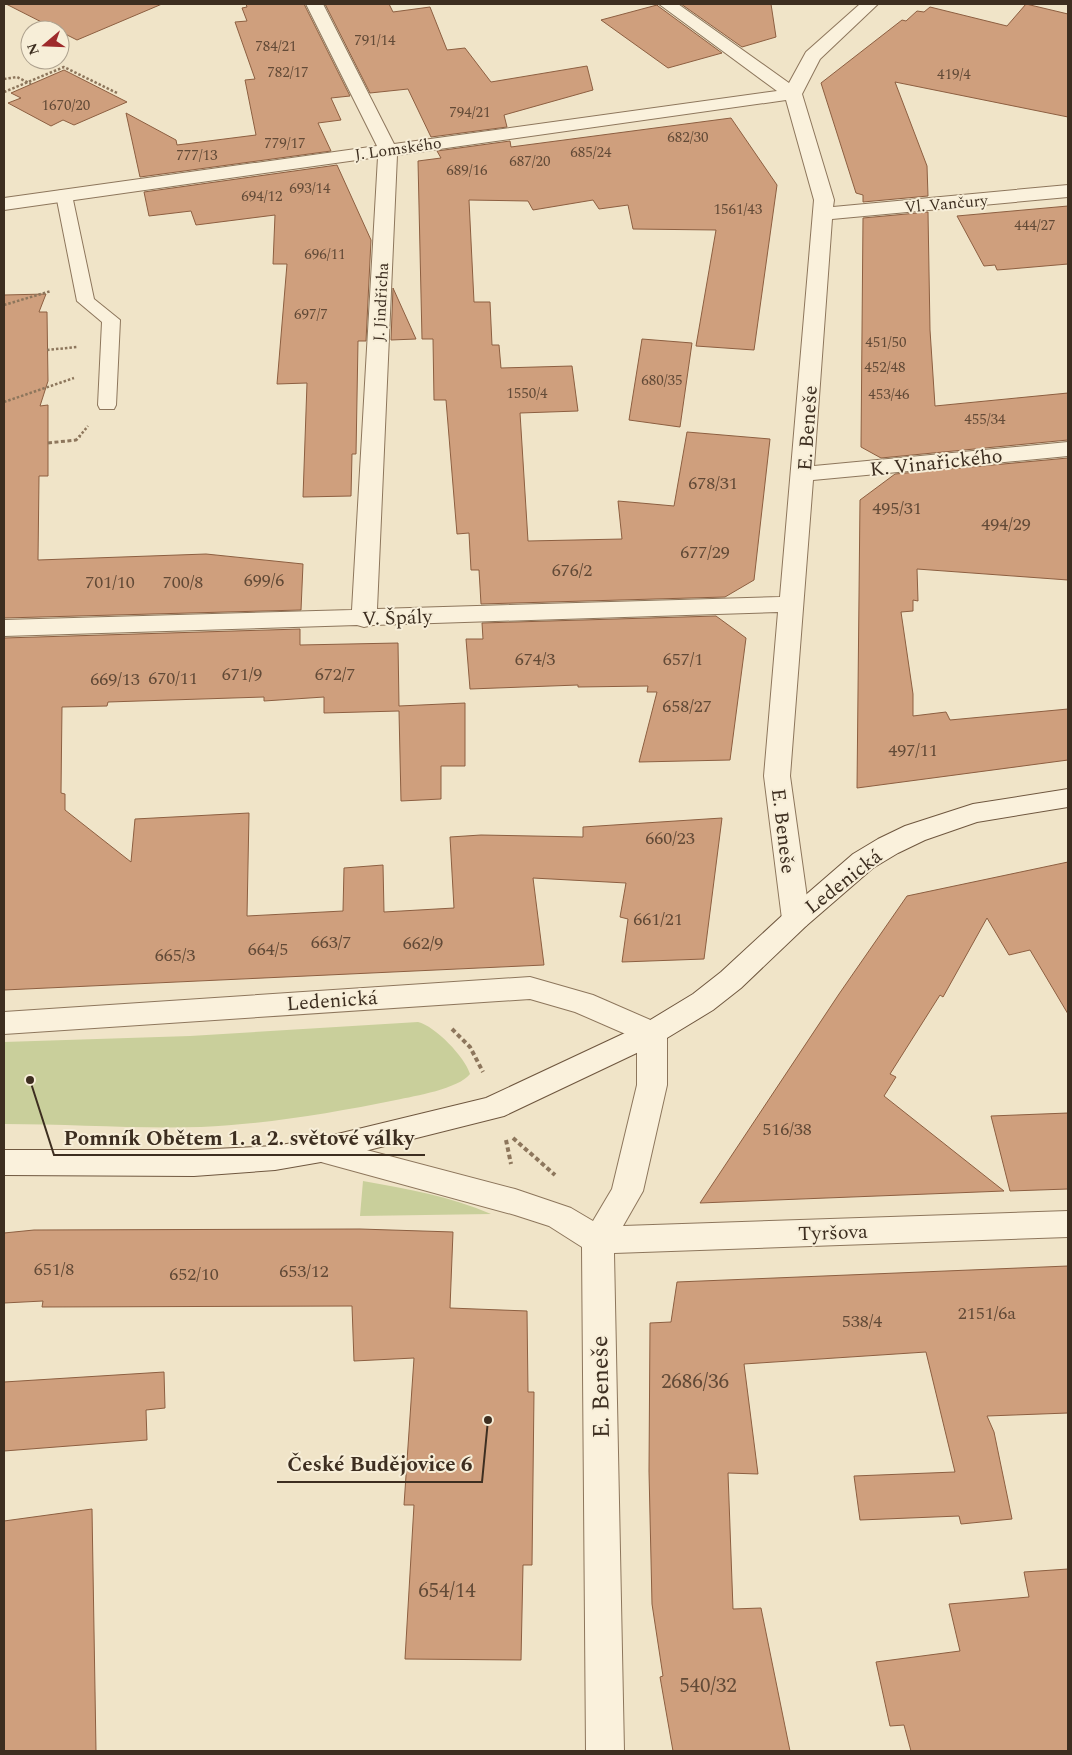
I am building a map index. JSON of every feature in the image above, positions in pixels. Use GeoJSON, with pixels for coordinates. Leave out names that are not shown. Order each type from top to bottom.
{"type":"FeatureCollection","features":[{"type":"Feature","properties":{"kind":"street","name":"J. Jindřicha"},"geometry":{"type":"LineString","coordinates":[[314,4],[388,150],[364,618]]}},
{"type":"Feature","properties":{"kind":"street"},"geometry":{"type":"LineString","coordinates":[[667,4],[793,94],[812,56],[870,4]]}},
{"type":"Feature","properties":{"kind":"street","name":"J. Lomského"},"geometry":{"type":"LineString","coordinates":[[4,204],[793,94]]}},
{"type":"Feature","properties":{"kind":"street","name":"E. Beneše"},"geometry":{"type":"LineString","coordinates":[[793,94],[824,200],[777,776],[796,919]]}},
{"type":"Feature","properties":{"kind":"street","name":"Vl. Vančury"},"geometry":{"type":"LineString","coordinates":[[823,214],[1068,191]]}},
{"type":"Feature","properties":{"kind":"street","name":"K. Vinařického"},"geometry":{"type":"LineString","coordinates":[[803,474],[1068,449]]}},
{"type":"Feature","properties":{"kind":"street","name":"V. Špály"},"geometry":{"type":"LineString","coordinates":[[4,628],[790,604]]}},
{"type":"Feature","properties":{"kind":"street","name":"Ledenická"},"geometry":{"type":"LineString","coordinates":[[4,1163],[194,1163],[275,1158],[322,1150],[494,1108],[652,1033],[703,1002],[731,980],[796,919],[863,861],[915,833],[973,813],[1068,798]]}},
{"type":"Feature","properties":{"kind":"street","name":"Ledenická"},"geometry":{"type":"LineString","coordinates":[[4,1023],[530,988],[583,1003],[652,1033]]}},
{"type":"Feature","properties":{"kind":"street"},"geometry":{"type":"LineString","coordinates":[[598,1240],[627,1191],[652,1085],[652,1033]]}},
{"type":"Feature","properties":{"kind":"street","name":"Ledenická"},"geometry":{"type":"LineString","coordinates":[[322,1150],[516,1202],[560,1218],[598,1240]]}},
{"type":"Feature","properties":{"kind":"street","name":"Tyršova"},"geometry":{"type":"LineString","coordinates":[[598,1240],[1068,1224]]}},
{"type":"Feature","properties":{"kind":"street","name":"E. Beneše"},"geometry":{"type":"LineString","coordinates":[[598,1240],[605,1751]]}},
{"type":"Feature","properties":{"kind":"lane"},"geometry":{"type":"LineString","coordinates":[[64,195],[86,301],[111,320],[106,405]]}},
{"type":"Feature","properties":{"kind":"path"},"geometry":{"type":"LineString","coordinates":[[4,92],[64,67],[117,93]]}},
{"type":"Feature","properties":{"kind":"path"},"geometry":{"type":"LineString","coordinates":[[4,79],[17,77],[32,84]]}},
{"type":"Feature","properties":{"kind":"path"},"geometry":{"type":"LineString","coordinates":[[4,305],[82,281]]}},
{"type":"Feature","properties":{"kind":"path"},"geometry":{"type":"LineString","coordinates":[[4,402],[108,367]]}},
{"type":"Feature","properties":{"kind":"path"},"geometry":{"type":"LineString","coordinates":[[48,444],[76,440],[106,405]]}},
{"type":"Feature","properties":{"kind":"path"},"geometry":{"type":"LineString","coordinates":[[509,1134],[561,1181]]}},
{"type":"Feature","properties":{"kind":"path"},"geometry":{"type":"LineString","coordinates":[[505,1137],[513,1171]]}},
{"type":"Feature","properties":{"kind":"green space"},"geometry":{"type":"Polygon","coordinates":[[[418,1022],[433,1029],[456,1051],[470,1074],[456,1084],[436,1091],[372,1105],[275,1121],[201,1127],[4,1124],[4,1042],[190,1036],[418,1022]]]}},
{"type":"Feature","properties":{"kind":"green space"},"geometry":{"type":"Polygon","coordinates":[[[363,1181],[412,1190],[460,1202],[491,1214],[360,1216],[363,1181]]]}},
{"type":"Feature","properties":{"kind":"building"},"geometry":{"type":"Polygon","coordinates":[[[6,4],[162,4],[77,40],[70,36],[70,20],[38,20],[6,4]]]}},
{"type":"Feature","properties":{"kind":"building"},"geometry":{"type":"Polygon","coordinates":[[[246,4],[304,4],[350,96],[331,98],[341,120],[318,123],[331,151],[140,177],[126,113],[176,140],[177,145],[256,135],[245,80],[255,79],[235,22],[247,21],[242,8],[247,7],[246,4]]]}},
{"type":"Feature","properties":{"kind":"building"},"geometry":{"type":"Polygon","coordinates":[[[325,4],[389,4],[393,12],[430,7],[447,50],[465,48],[491,82],[587,66],[593,90],[504,115],[507,127],[431,137],[408,89],[370,93],[325,4]]]}},
{"type":"Feature","properties":{"kind":"building"},"geometry":{"type":"Polygon","coordinates":[[[681,4],[771,4],[776,37],[742,47],[681,4]]]}},
{"type":"Feature","properties":{"kind":"building"},"geometry":{"type":"Polygon","coordinates":[[[1026,4],[1068,14],[1068,117],[895,82],[927,166],[928,196],[863,202],[863,195],[856,193],[821,83],[902,20],[906,21],[917,11],[924,12],[930,7],[1007,26],[1026,4]]]}},
{"type":"Feature","properties":{"kind":"building"},"geometry":{"type":"Polygon","coordinates":[[[657,5],[722,53],[668,68],[601,20],[657,5]]]}},
{"type":"Feature","properties":{"kind":"building"},"geometry":{"type":"Polygon","coordinates":[[[64,70],[127,102],[74,125],[63,120],[51,126],[8,103],[21,98],[11,93],[64,70]]]}},
{"type":"Feature","properties":{"kind":"building"},"geometry":{"type":"Polygon","coordinates":[[[731,118],[777,185],[754,350],[696,346],[716,230],[633,229],[628,205],[599,209],[593,200],[533,210],[528,201],[469,200],[474,302],[490,302],[492,345],[499,345],[501,368],[572,366],[578,411],[520,413],[528,541],[622,539],[618,501],[674,506],[687,432],[770,439],[754,580],[725,597],[481,604],[479,570],[471,570],[469,533],[457,534],[446,400],[434,400],[433,339],[422,339],[418,161],[441,158],[437,151],[510,141],[511,147],[731,118]]]}},
{"type":"Feature","properties":{"kind":"building"},"geometry":{"type":"Polygon","coordinates":[[[337,165],[371,240],[366,341],[358,341],[356,454],[352,454],[351,496],[303,497],[307,383],[277,384],[287,264],[273,264],[275,215],[196,225],[191,211],[149,216],[144,192],[337,165]]]}},
{"type":"Feature","properties":{"kind":"building"},"geometry":{"type":"Polygon","coordinates":[[[1068,206],[1068,264],[997,270],[995,265],[984,266],[957,216],[1068,206]]]}},
{"type":"Feature","properties":{"kind":"building"},"geometry":{"type":"Polygon","coordinates":[[[928,212],[930,330],[935,406],[1068,393],[1068,440],[881,458],[861,447],[863,218],[928,212]]]}},
{"type":"Feature","properties":{"kind":"building"},"geometry":{"type":"Polygon","coordinates":[[[393,288],[416,339],[391,340],[393,288]]]}},
{"type":"Feature","properties":{"kind":"building"},"geometry":{"type":"Polygon","coordinates":[[[46,294],[39,312],[47,312],[48,381],[40,406],[48,405],[48,476],[39,476],[38,560],[206,554],[303,564],[301,610],[4,618],[4,295],[46,294]]]}},
{"type":"Feature","properties":{"kind":"building"},"geometry":{"type":"Polygon","coordinates":[[[642,339],[692,343],[680,427],[629,420],[642,339]]]}},
{"type":"Feature","properties":{"kind":"building"},"geometry":{"type":"Polygon","coordinates":[[[1068,458],[1068,580],[917,569],[918,601],[913,600],[913,611],[901,612],[913,694],[913,716],[946,712],[950,720],[1068,709],[1068,760],[857,788],[860,500],[895,474],[1068,458]]]}},
{"type":"Feature","properties":{"kind":"building"},"geometry":{"type":"Polygon","coordinates":[[[716,616],[746,638],[730,760],[639,762],[657,692],[647,692],[648,686],[578,687],[578,685],[470,689],[466,639],[483,639],[482,623],[716,616]]]}},
{"type":"Feature","properties":{"kind":"building"},"geometry":{"type":"Polygon","coordinates":[[[300,629],[300,645],[398,643],[399,706],[465,703],[465,766],[441,766],[441,799],[401,801],[399,711],[324,713],[324,697],[264,701],[264,697],[108,702],[107,706],[62,707],[61,793],[65,794],[65,810],[131,862],[135,819],[249,813],[247,916],[343,911],[344,868],[383,865],[384,912],[454,908],[450,837],[481,835],[583,837],[583,827],[722,818],[704,959],[622,962],[628,919],[620,917],[626,883],[533,878],[544,965],[4,990],[4,638],[300,629]]]}},
{"type":"Feature","properties":{"kind":"building"},"geometry":{"type":"Polygon","coordinates":[[[1068,862],[1068,1014],[1030,950],[1009,955],[987,918],[943,997],[940,995],[890,1074],[896,1077],[884,1096],[1004,1191],[700,1203],[839,994],[907,896],[1068,862]]]}},
{"type":"Feature","properties":{"kind":"building"},"geometry":{"type":"Polygon","coordinates":[[[1068,1113],[1068,1189],[1010,1191],[991,1116],[1068,1113]]]}},
{"type":"Feature","properties":{"kind":"building"},"geometry":{"type":"Polygon","coordinates":[[[360,1229],[453,1232],[450,1308],[527,1311],[528,1392],[534,1392],[532,1565],[523,1565],[521,1660],[405,1659],[414,1505],[404,1505],[414,1358],[354,1361],[352,1306],[42,1307],[43,1301],[4,1303],[4,1233],[34,1230],[360,1229]]]}},
{"type":"Feature","properties":{"kind":"building"},"geometry":{"type":"Polygon","coordinates":[[[1068,1266],[1068,1413],[987,1416],[994,1432],[1012,1519],[961,1524],[959,1516],[860,1520],[854,1476],[955,1472],[926,1352],[744,1364],[758,1474],[728,1473],[733,1609],[761,1608],[790,1751],[673,1751],[660,1677],[663,1676],[652,1604],[649,1471],[650,1323],[671,1322],[677,1282],[1068,1266]]]}},
{"type":"Feature","properties":{"kind":"building"},"geometry":{"type":"Polygon","coordinates":[[[164,1372],[165,1408],[146,1410],[147,1440],[4,1451],[4,1382],[164,1372]]]}},
{"type":"Feature","properties":{"kind":"building"},"geometry":{"type":"Polygon","coordinates":[[[92,1509],[96,1751],[4,1751],[4,1521],[92,1509]]]}},
{"type":"Feature","properties":{"kind":"building"},"geometry":{"type":"Polygon","coordinates":[[[1068,1569],[1068,1751],[911,1751],[904,1725],[890,1726],[876,1662],[960,1651],[949,1604],[1029,1597],[1024,1572],[1068,1569]]]}},
{"type":"Feature","properties":{"kind":"place","name":"Pomník Obětem 1. a 2. světové války"},"geometry":{"type":"Point","coordinates":[30,1080]}},
{"type":"Feature","properties":{"kind":"place","name":"České Budějovice 6"},"geometry":{"type":"Point","coordinates":[488,1420]}}]}
